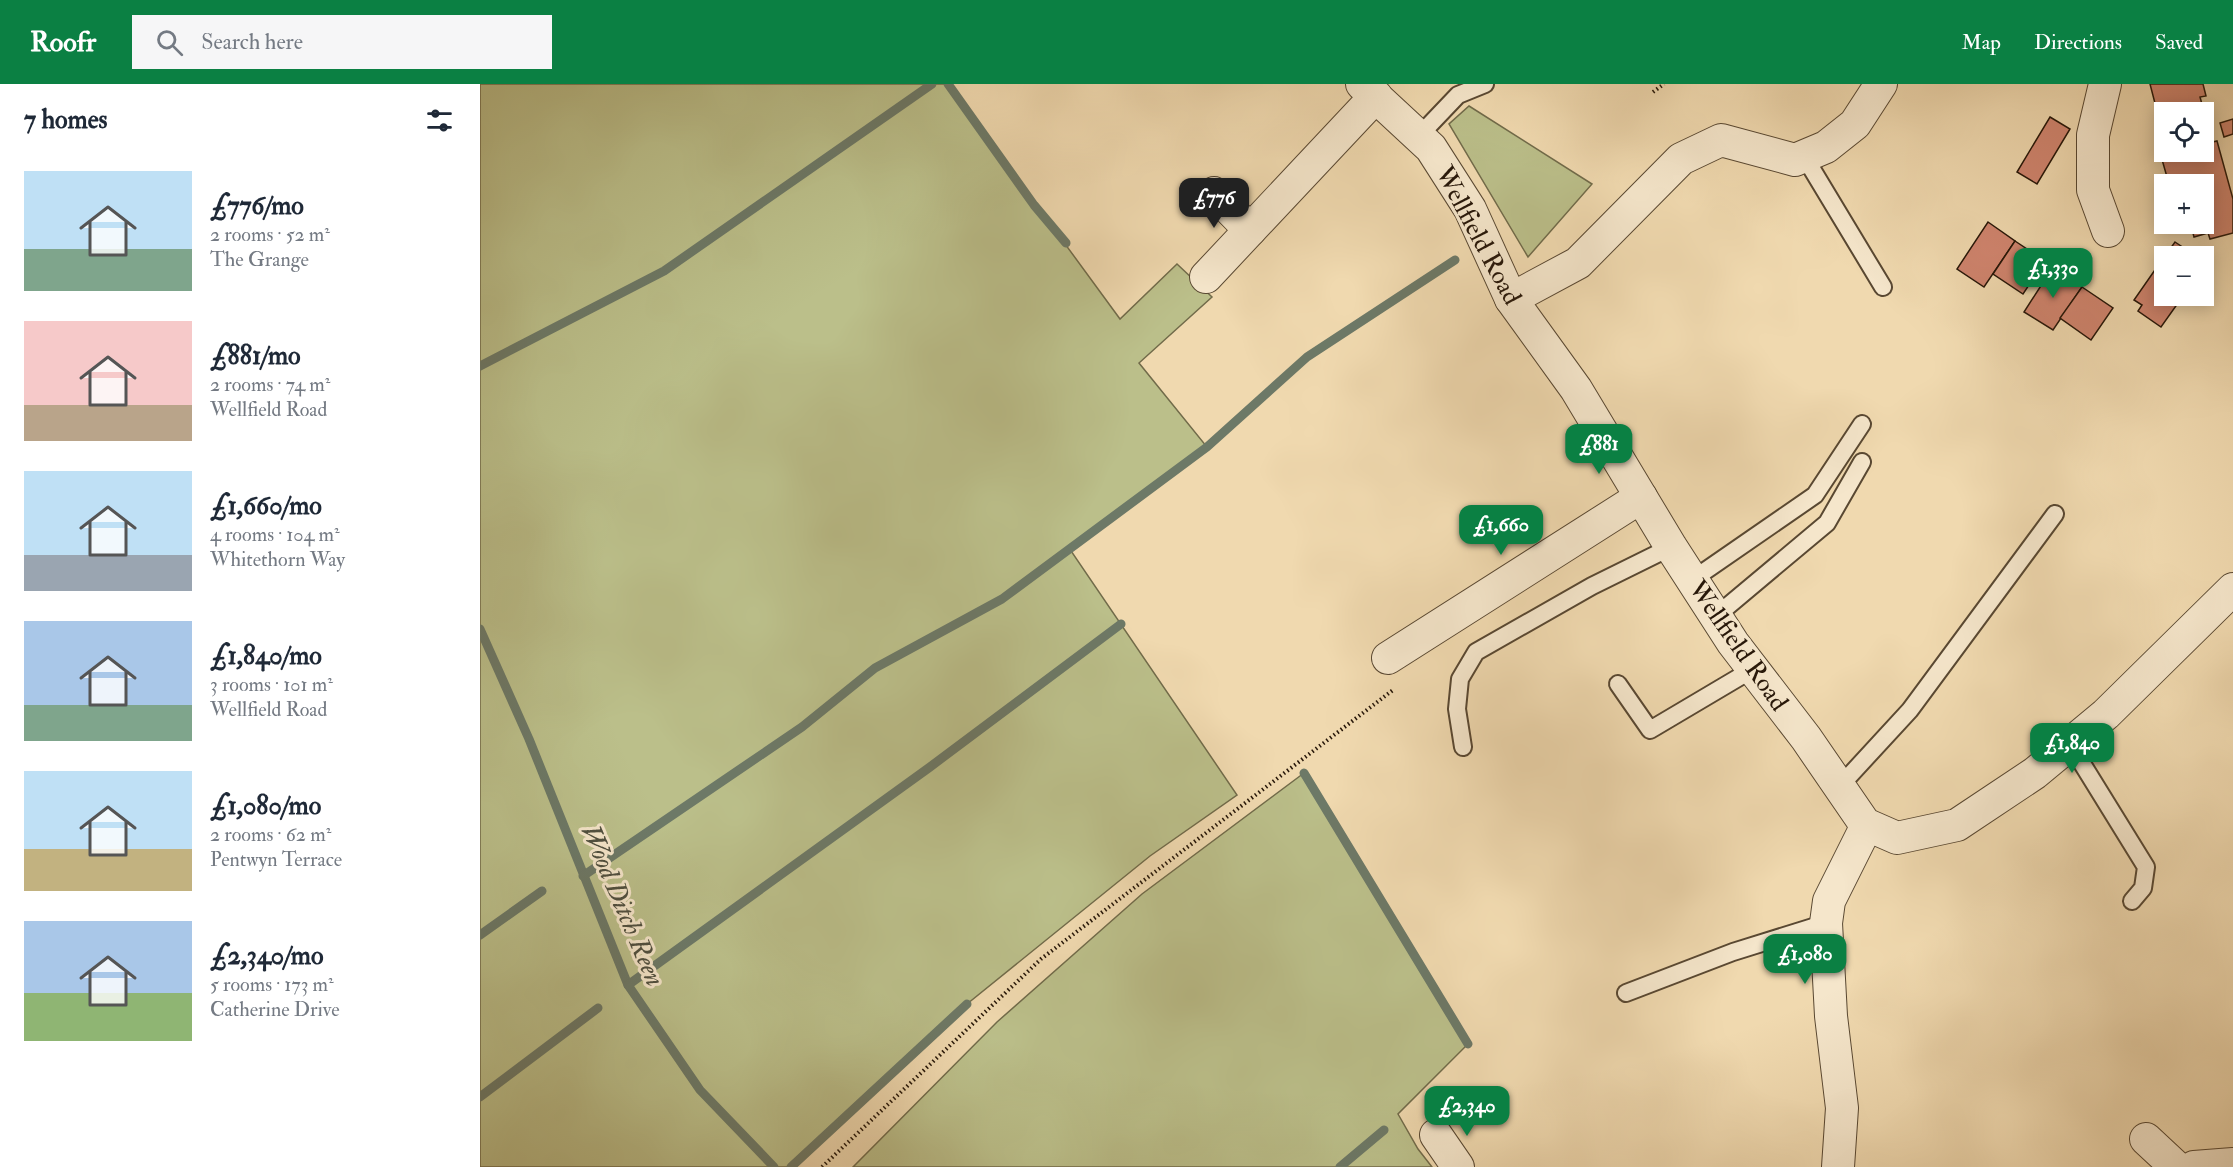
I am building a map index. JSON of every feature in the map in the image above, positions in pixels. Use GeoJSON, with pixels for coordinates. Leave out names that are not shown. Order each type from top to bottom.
{"type":"FeatureCollection","features":[{"type":"Feature","properties":{"kind":"street"},"geometry":{"type":"LineString","coordinates":[[1511,299],[1578,263],[1681,159],[1721,140],[1795,160],[1826,147],[1855,124],[1881,84]]}},
{"type":"Feature","properties":{"kind":"street"},"geometry":{"type":"LineString","coordinates":[[2105,84],[2093,135],[2092,190],[2108,231]]}},
{"type":"Feature","properties":{"kind":"street","name":"Wellfield Road"},"geometry":{"type":"LineString","coordinates":[[1369,90],[1431,148],[1470,209],[1511,299],[1576,390],[1671,547],[1716,616],[1867,825]]}},
{"type":"Feature","properties":{"kind":"street"},"geometry":{"type":"LineString","coordinates":[[1206,277],[1250,230],[1369,90]]}},
{"type":"Feature","properties":{"kind":"street"},"geometry":{"type":"LineString","coordinates":[[1214,193],[1250,230]]}},
{"type":"Feature","properties":{"kind":"street"},"geometry":{"type":"LineString","coordinates":[[1388,658],[1641,496]]}},
{"type":"Feature","properties":{"kind":"street"},"geometry":{"type":"LineString","coordinates":[[1838,1167],[1842,1108],[1831,1016],[1826,923],[1829,901],[1867,825],[1897,838],[1957,825],[2035,773],[2106,714],[2233,589]]}},
{"type":"Feature","properties":{"kind":"street"},"geometry":{"type":"LineString","coordinates":[[1436,1135],[1458,1167]]}},
{"type":"Feature","properties":{"kind":"street"},"geometry":{"type":"LineString","coordinates":[[2145,1139],[2176,1167]]}},
{"type":"Feature","properties":{"kind":"street"},"geometry":{"type":"LineString","coordinates":[[2194,1167],[2233,1164]]}},
{"type":"Feature","properties":{"kind":"lane"},"geometry":{"type":"LineString","coordinates":[[1418,137],[1458,95],[1485,84]]}},
{"type":"Feature","properties":{"kind":"lane"},"geometry":{"type":"LineString","coordinates":[[1804,156],[1883,287]]}},
{"type":"Feature","properties":{"kind":"lane"},"geometry":{"type":"LineString","coordinates":[[1692,580],[1815,495],[1862,424]]}},
{"type":"Feature","properties":{"kind":"lane"},"geometry":{"type":"LineString","coordinates":[[1716,616],[1827,523],[1862,462]]}},
{"type":"Feature","properties":{"kind":"lane"},"geometry":{"type":"LineString","coordinates":[[1840,786],[1910,710],[2055,514]]}},
{"type":"Feature","properties":{"kind":"lane"},"geometry":{"type":"LineString","coordinates":[[1463,747],[1457,709],[1460,679],[1476,652],[1592,586],[1671,547]]}},
{"type":"Feature","properties":{"kind":"lane"},"geometry":{"type":"LineString","coordinates":[[1618,684],[1650,730],[1753,669]]}},
{"type":"Feature","properties":{"kind":"lane"},"geometry":{"type":"LineString","coordinates":[[2070,744],[2146,867],[2143,888],[2132,901]]}},
{"type":"Feature","properties":{"kind":"lane"},"geometry":{"type":"LineString","coordinates":[[1626,993],[1733,952],[1826,923]]}},
{"type":"Feature","properties":{"kind":"path"},"geometry":{"type":"LineString","coordinates":[[1653,92],[1664,84]]}},
{"type":"Feature","properties":{"kind":"path"},"geometry":{"type":"LineString","coordinates":[[822,1167],[1041,959],[1398,686],[1388,658]]}},
{"type":"Feature","properties":{"kind":"green space"},"geometry":{"type":"Polygon","coordinates":[[[480,84],[948,84],[1120,319],[1177,264],[1212,297],[1139,363],[1207,447],[1069,548],[1237,795],[1150,856],[967,1004],[791,1167],[480,1167],[480,84]]]}},
{"type":"Feature","properties":{"kind":"green space"},"geometry":{"type":"Polygon","coordinates":[[[1469,106],[1592,184],[1528,257],[1449,124],[1469,106]]]}},
{"type":"Feature","properties":{"kind":"green space"},"geometry":{"type":"Polygon","coordinates":[[[1304,773],[1468,1044],[1398,1114],[1418,1149],[1432,1167],[853,1167],[997,1022],[1142,894],[1304,773]]]}},
{"type":"Feature","properties":{"kind":"building"},"geometry":{"type":"Polygon","coordinates":[[[2150,84],[2203,84],[2206,96],[2200,97],[2201,102],[2155,102],[2150,84]]]}},
{"type":"Feature","properties":{"kind":"building"},"geometry":{"type":"Polygon","coordinates":[[[2050,117],[2070,129],[2037,184],[2017,172],[2050,117]]]}},
{"type":"Feature","properties":{"kind":"building"},"geometry":{"type":"Polygon","coordinates":[[[2233,119],[2233,134],[2224,137],[2220,123],[2233,119]]]}},
{"type":"Feature","properties":{"kind":"building"},"geometry":{"type":"Polygon","coordinates":[[[2217,141],[2233,199],[2233,233],[2210,239],[2208,234],[2214,234],[2214,174],[2166,174],[2163,162],[2214,162],[2214,142],[2217,141]]]}},
{"type":"Feature","properties":{"kind":"building"},"geometry":{"type":"Polygon","coordinates":[[[1988,222],[2015,241],[1984,287],[1957,269],[1988,222]]]}},
{"type":"Feature","properties":{"kind":"building"},"geometry":{"type":"Polygon","coordinates":[[[2015,241],[2045,261],[2023,294],[1993,274],[2015,241]]]}},
{"type":"Feature","properties":{"kind":"building"},"geometry":{"type":"Polygon","coordinates":[[[2053,267],[2082,287],[2053,330],[2024,312],[2053,267]]]}},
{"type":"Feature","properties":{"kind":"building"},"geometry":{"type":"Polygon","coordinates":[[[2154,271],[2154,306],[2176,306],[2161,327],[2138,311],[2142,305],[2134,300],[2154,271]]]}},
{"type":"Feature","properties":{"kind":"building"},"geometry":{"type":"Polygon","coordinates":[[[2082,287],[2113,308],[2091,340],[2060,318],[2082,287]]]}},
{"type":"Feature","properties":{"kind":"waterway"},"geometry":{"type":"LineString","coordinates":[[480,366],[664,271],[932,84]]}},
{"type":"Feature","properties":{"kind":"waterway"},"geometry":{"type":"LineString","coordinates":[[948,84],[1034,205],[1066,243]]}},
{"type":"Feature","properties":{"kind":"waterway"},"geometry":{"type":"LineString","coordinates":[[583,876],[802,727],[875,668],[1002,599],[1207,447],[1307,357],[1455,260]]}},
{"type":"Feature","properties":{"kind":"waterway"},"geometry":{"type":"LineString","coordinates":[[628,985],[930,767],[1121,624]]}},
{"type":"Feature","properties":{"kind":"waterway","name":"Wood Ditch Reen"},"geometry":{"type":"LineString","coordinates":[[480,629],[529,739],[628,985],[700,1090],[774,1167]]}},
{"type":"Feature","properties":{"kind":"waterway"},"geometry":{"type":"LineString","coordinates":[[1304,773],[1468,1044]]}},
{"type":"Feature","properties":{"kind":"waterway"},"geometry":{"type":"LineString","coordinates":[[480,935],[542,891]]}},
{"type":"Feature","properties":{"kind":"waterway"},"geometry":{"type":"LineString","coordinates":[[791,1167],[967,1004]]}},
{"type":"Feature","properties":{"kind":"waterway"},"geometry":{"type":"LineString","coordinates":[[480,1097],[598,1008]]}},
{"type":"Feature","properties":{"kind":"waterway"},"geometry":{"type":"LineString","coordinates":[[1340,1167],[1384,1130]]}}]}
